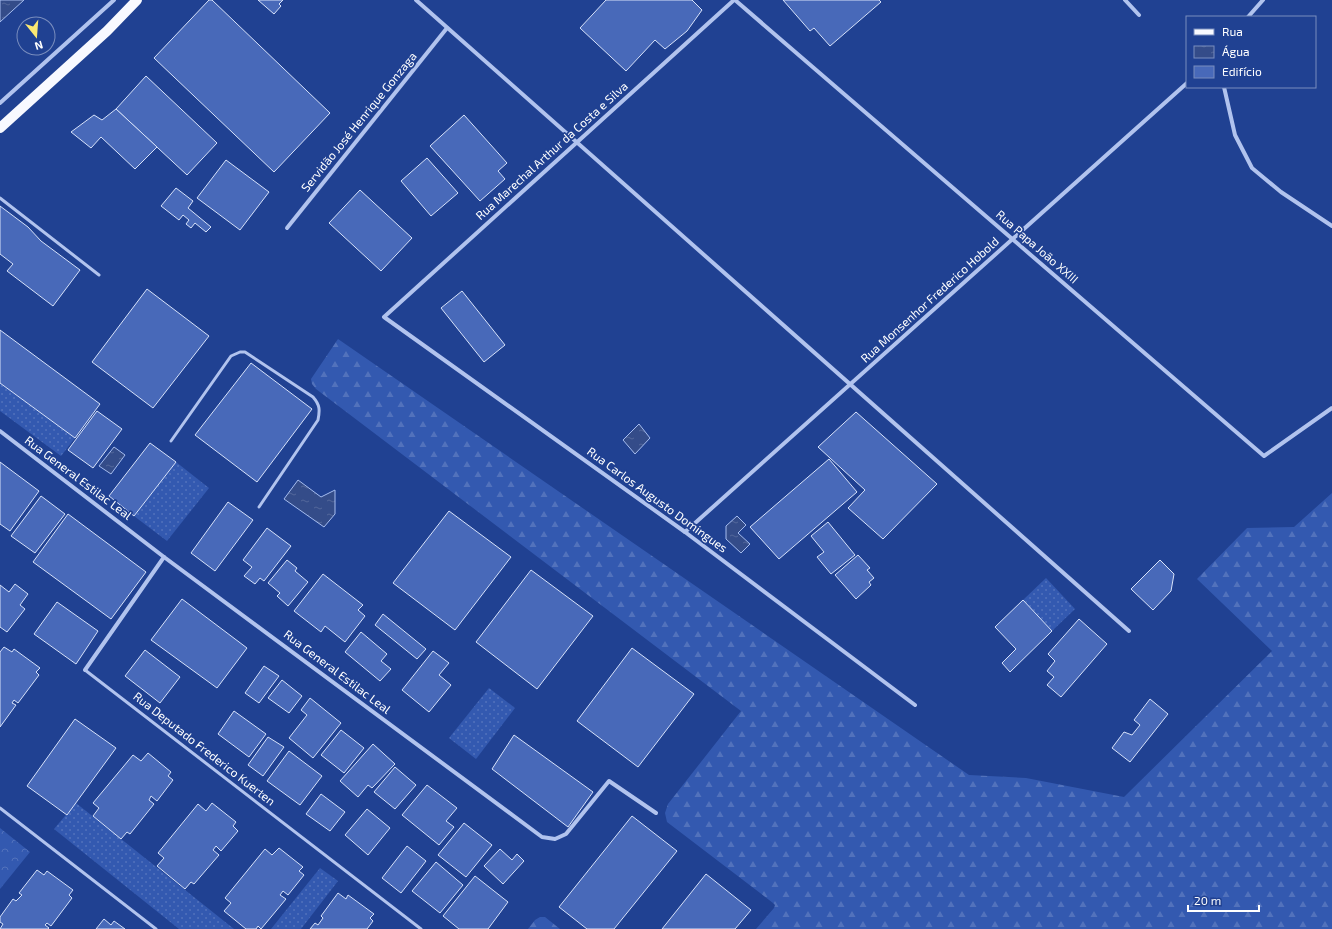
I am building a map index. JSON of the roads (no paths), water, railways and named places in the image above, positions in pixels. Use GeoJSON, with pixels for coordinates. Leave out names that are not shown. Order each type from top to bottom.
{"type":"FeatureCollection","features":[{"type":"Feature","properties":{"kind":"main road"},"geometry":{"type":"LineString","coordinates":[[0,128],[107,31],[136,0]]}},
{"type":"Feature","properties":{"kind":"street"},"geometry":{"type":"LineString","coordinates":[[0,103],[114,0]]}},
{"type":"Feature","properties":{"kind":"street"},"geometry":{"type":"LineString","coordinates":[[416,0],[1129,631]]}},
{"type":"Feature","properties":{"kind":"street","name":"Rua Marechal Arthur da Costa e Silva"},"geometry":{"type":"LineString","coordinates":[[384,316],[734,0]]}},
{"type":"Feature","properties":{"kind":"street","name":"Rua Papa João XXIII"},"geometry":{"type":"LineString","coordinates":[[734,0],[1264,456],[1332,408]]}},
{"type":"Feature","properties":{"kind":"street"},"geometry":{"type":"LineString","coordinates":[[1125,0],[1139,15]]}},
{"type":"Feature","properties":{"kind":"street"},"geometry":{"type":"LineString","coordinates":[[1249,16],[1263,0]]}},
{"type":"Feature","properties":{"kind":"street","name":"Servidão José Henrique Gonzaga"},"geometry":{"type":"LineString","coordinates":[[287,228],[447,28]]}},
{"type":"Feature","properties":{"kind":"street","name":"Rua Monsenhor Frederico Hobold"},"geometry":{"type":"LineString","coordinates":[[685,532],[1186,84]]}},
{"type":"Feature","properties":{"kind":"street"},"geometry":{"type":"LineString","coordinates":[[1224,88],[1235,135],[1252,168],[1281,192],[1332,226]]}},
{"type":"Feature","properties":{"kind":"street","name":"Rua Carlos Augusto Domingues"},"geometry":{"type":"LineString","coordinates":[[384,316],[685,532],[915,705]]}},
{"type":"Feature","properties":{"kind":"street","name":"Rua General Estilac Leal"},"geometry":{"type":"LineString","coordinates":[[0,432],[164,557],[542,837],[555,839],[566,834],[609,781],[656,814]]}},
{"type":"Feature","properties":{"kind":"street","name":"Rua Deputado Frederico Kuerten"},"geometry":{"type":"LineString","coordinates":[[84,670],[164,557]]}},
{"type":"Feature","properties":{"kind":"lane"},"geometry":{"type":"LineString","coordinates":[[0,198],[99,275]]}},
{"type":"Feature","properties":{"kind":"lane"},"geometry":{"type":"LineString","coordinates":[[171,441],[231,356],[240,352],[245,352],[313,397],[319,403],[320,411],[318,420],[259,507]]}},
{"type":"Feature","properties":{"kind":"lane","name":"Rua Deputado Frederico Kuerten"},"geometry":{"type":"LineString","coordinates":[[84,670],[421,929]]}},
{"type":"Feature","properties":{"kind":"lane"},"geometry":{"type":"LineString","coordinates":[[0,808],[156,929]]}},
{"type":"Feature","properties":{"kind":"water"},"geometry":{"type":"Polygon","coordinates":[[[0,0],[24,0],[0,22],[0,0]]]}},
{"type":"Feature","properties":{"kind":"water"},"geometry":{"type":"Polygon","coordinates":[[[639,424],[650,438],[635,454],[623,440],[639,424]]]}},
{"type":"Feature","properties":{"kind":"water"},"geometry":{"type":"Polygon","coordinates":[[[114,447],[125,455],[111,474],[99,466],[114,447]]]}},
{"type":"Feature","properties":{"kind":"water"},"geometry":{"type":"Polygon","coordinates":[[[298,480],[321,497],[335,490],[335,514],[324,527],[284,499],[298,480]]]}},
{"type":"Feature","properties":{"kind":"water"},"geometry":{"type":"Polygon","coordinates":[[[737,516],[746,525],[738,533],[750,544],[741,553],[726,539],[726,526],[737,516]]]}}]}
